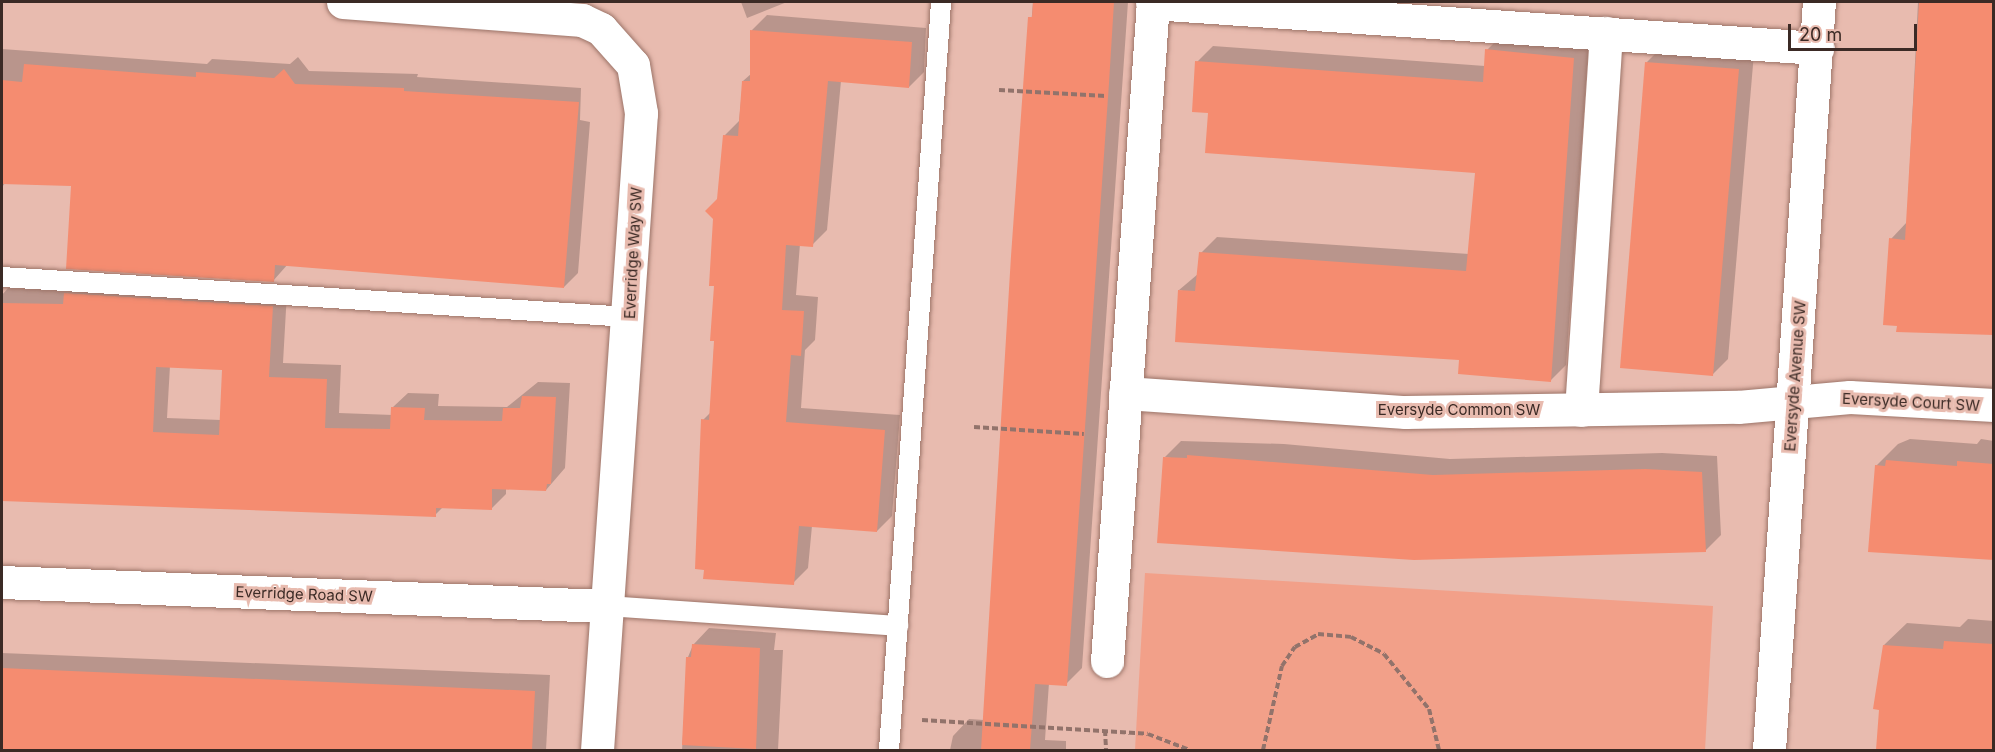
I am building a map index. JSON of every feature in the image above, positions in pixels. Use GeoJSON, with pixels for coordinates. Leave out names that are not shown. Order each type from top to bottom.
{"type":"FeatureCollection","features":[{"type":"Feature","properties":{"kind":"street","name":"Everridge Way SW"},"geometry":{"type":"LineString","coordinates":[[343,2],[564,17],[601,29],[623,50],[633,65],[641,113],[629,317],[597,750]]}},
{"type":"Feature","properties":{"kind":"street"},"geometry":{"type":"LineString","coordinates":[[1107,661],[1144,97],[1153,2],[1816,48]]}},
{"type":"Feature","properties":{"kind":"street","name":"Eversyde Avenue SW"},"geometry":{"type":"LineString","coordinates":[[1769,750],[1820,2]]}},
{"type":"Feature","properties":{"kind":"street"},"geometry":{"type":"LineString","coordinates":[[1581,410],[1606,33]]}},
{"type":"Feature","properties":{"kind":"street","name":"Eversyde Common SW"},"geometry":{"type":"LineString","coordinates":[[1125,393],[1405,412],[1738,407],[1793,401]]}},
{"type":"Feature","properties":{"kind":"street","name":"Eversyde Court SW"},"geometry":{"type":"LineString","coordinates":[[1793,401],[1850,397],[1994,405]]}},
{"type":"Feature","properties":{"kind":"street","name":"Everridge Road SW"},"geometry":{"type":"LineString","coordinates":[[2,582],[606,606]]}},
{"type":"Feature","properties":{"kind":"lane"},"geometry":{"type":"LineString","coordinates":[[889,750],[941,2]]}},
{"type":"Feature","properties":{"kind":"lane"},"geometry":{"type":"LineString","coordinates":[[2,277],[629,317]]}},
{"type":"Feature","properties":{"kind":"lane"},"geometry":{"type":"LineString","coordinates":[[606,606],[898,626]]}},
{"type":"Feature","properties":{"kind":"path"},"geometry":{"type":"LineString","coordinates":[[999,90],[1144,97]]}},
{"type":"Feature","properties":{"kind":"path"},"geometry":{"type":"LineString","coordinates":[[974,428],[1122,436]]}},
{"type":"Feature","properties":{"kind":"path"},"geometry":{"type":"LineString","coordinates":[[1263,750],[1282,666],[1295,647],[1318,634],[1350,637],[1384,654],[1429,709],[1438,750]]}},
{"type":"Feature","properties":{"kind":"path"},"geometry":{"type":"LineString","coordinates":[[891,717],[1105,730],[1156,736],[1190,750]]}},
{"type":"Feature","properties":{"kind":"path"},"geometry":{"type":"LineString","coordinates":[[1105,730],[1106,750]]}},
{"type":"Feature","properties":{"kind":"shaded area"},"geometry":{"type":"Polygon","coordinates":[[[1145,573],[1713,606],[1705,750],[1135,750],[1145,573]]]}},
{"type":"Feature","properties":{"kind":"building"},"geometry":{"type":"Polygon","coordinates":[[[1033,2],[1114,2],[1109,83],[1067,686],[1035,684],[1030,750],[981,750],[1011,256],[1028,17],[1032,17],[1033,2]]]}},
{"type":"Feature","properties":{"kind":"building"},"geometry":{"type":"Polygon","coordinates":[[[1919,2],[1994,2],[1994,335],[1896,332],[1897,326],[1883,325],[1889,238],[1905,240],[1919,2]]]}},
{"type":"Feature","properties":{"kind":"building"},"geometry":{"type":"Polygon","coordinates":[[[750,30],[912,42],[909,88],[828,81],[813,247],[786,245],[782,310],[804,311],[801,356],[791,355],[786,422],[885,430],[877,532],[799,526],[794,585],[703,579],[704,570],[695,569],[701,419],[709,420],[714,341],[710,341],[714,286],[709,286],[713,219],[705,211],[717,199],[723,135],[738,136],[742,81],[750,81],[750,30]]]}},
{"type":"Feature","properties":{"kind":"building"},"geometry":{"type":"Polygon","coordinates":[[[1485,49],[1574,58],[1551,382],[1458,374],[1459,360],[1175,342],[1178,290],[1195,291],[1199,252],[1466,271],[1475,173],[1205,153],[1208,113],[1192,112],[1195,61],[1483,82],[1485,49]]]}},
{"type":"Feature","properties":{"kind":"building"},"geometry":{"type":"Polygon","coordinates":[[[1645,62],[1739,69],[1713,376],[1620,368],[1645,62]]]}},
{"type":"Feature","properties":{"kind":"building"},"geometry":{"type":"Polygon","coordinates":[[[24,64],[196,77],[196,72],[274,78],[284,69],[295,84],[404,88],[404,91],[579,102],[564,288],[275,265],[274,282],[66,269],[71,186],[2,184],[2,80],[22,82],[24,64]]]}},
{"type":"Feature","properties":{"kind":"building"},"geometry":{"type":"Polygon","coordinates":[[[64,293],[273,306],[269,377],[327,379],[325,428],[390,429],[391,407],[425,408],[424,420],[502,421],[503,408],[520,408],[522,396],[556,397],[551,484],[547,484],[546,491],[492,489],[492,510],[436,508],[436,517],[2,501],[2,303],[63,304],[64,293]],[[156,367],[153,432],[219,435],[222,370],[156,367]]]}},
{"type":"Feature","properties":{"kind":"building"},"geometry":{"type":"Polygon","coordinates":[[[1187,455],[1433,475],[1645,469],[1702,472],[1706,552],[1414,560],[1157,543],[1163,457],[1187,458],[1187,455]]]}},
{"type":"Feature","properties":{"kind":"building"},"geometry":{"type":"Polygon","coordinates":[[[1886,460],[1957,466],[1957,461],[1994,464],[1994,560],[1868,552],[1875,465],[1885,466],[1886,460]]]}},
{"type":"Feature","properties":{"kind":"building"},"geometry":{"type":"Polygon","coordinates":[[[1944,641],[1994,644],[1994,750],[1876,750],[1879,710],[1873,709],[1883,645],[1943,649],[1944,641]]]}},
{"type":"Feature","properties":{"kind":"building"},"geometry":{"type":"Polygon","coordinates":[[[692,644],[760,648],[756,749],[682,745],[686,657],[691,657],[692,644]]]}},
{"type":"Feature","properties":{"kind":"building"},"geometry":{"type":"Polygon","coordinates":[[[2,668],[535,691],[532,750],[2,750],[2,668]]]}}]}
